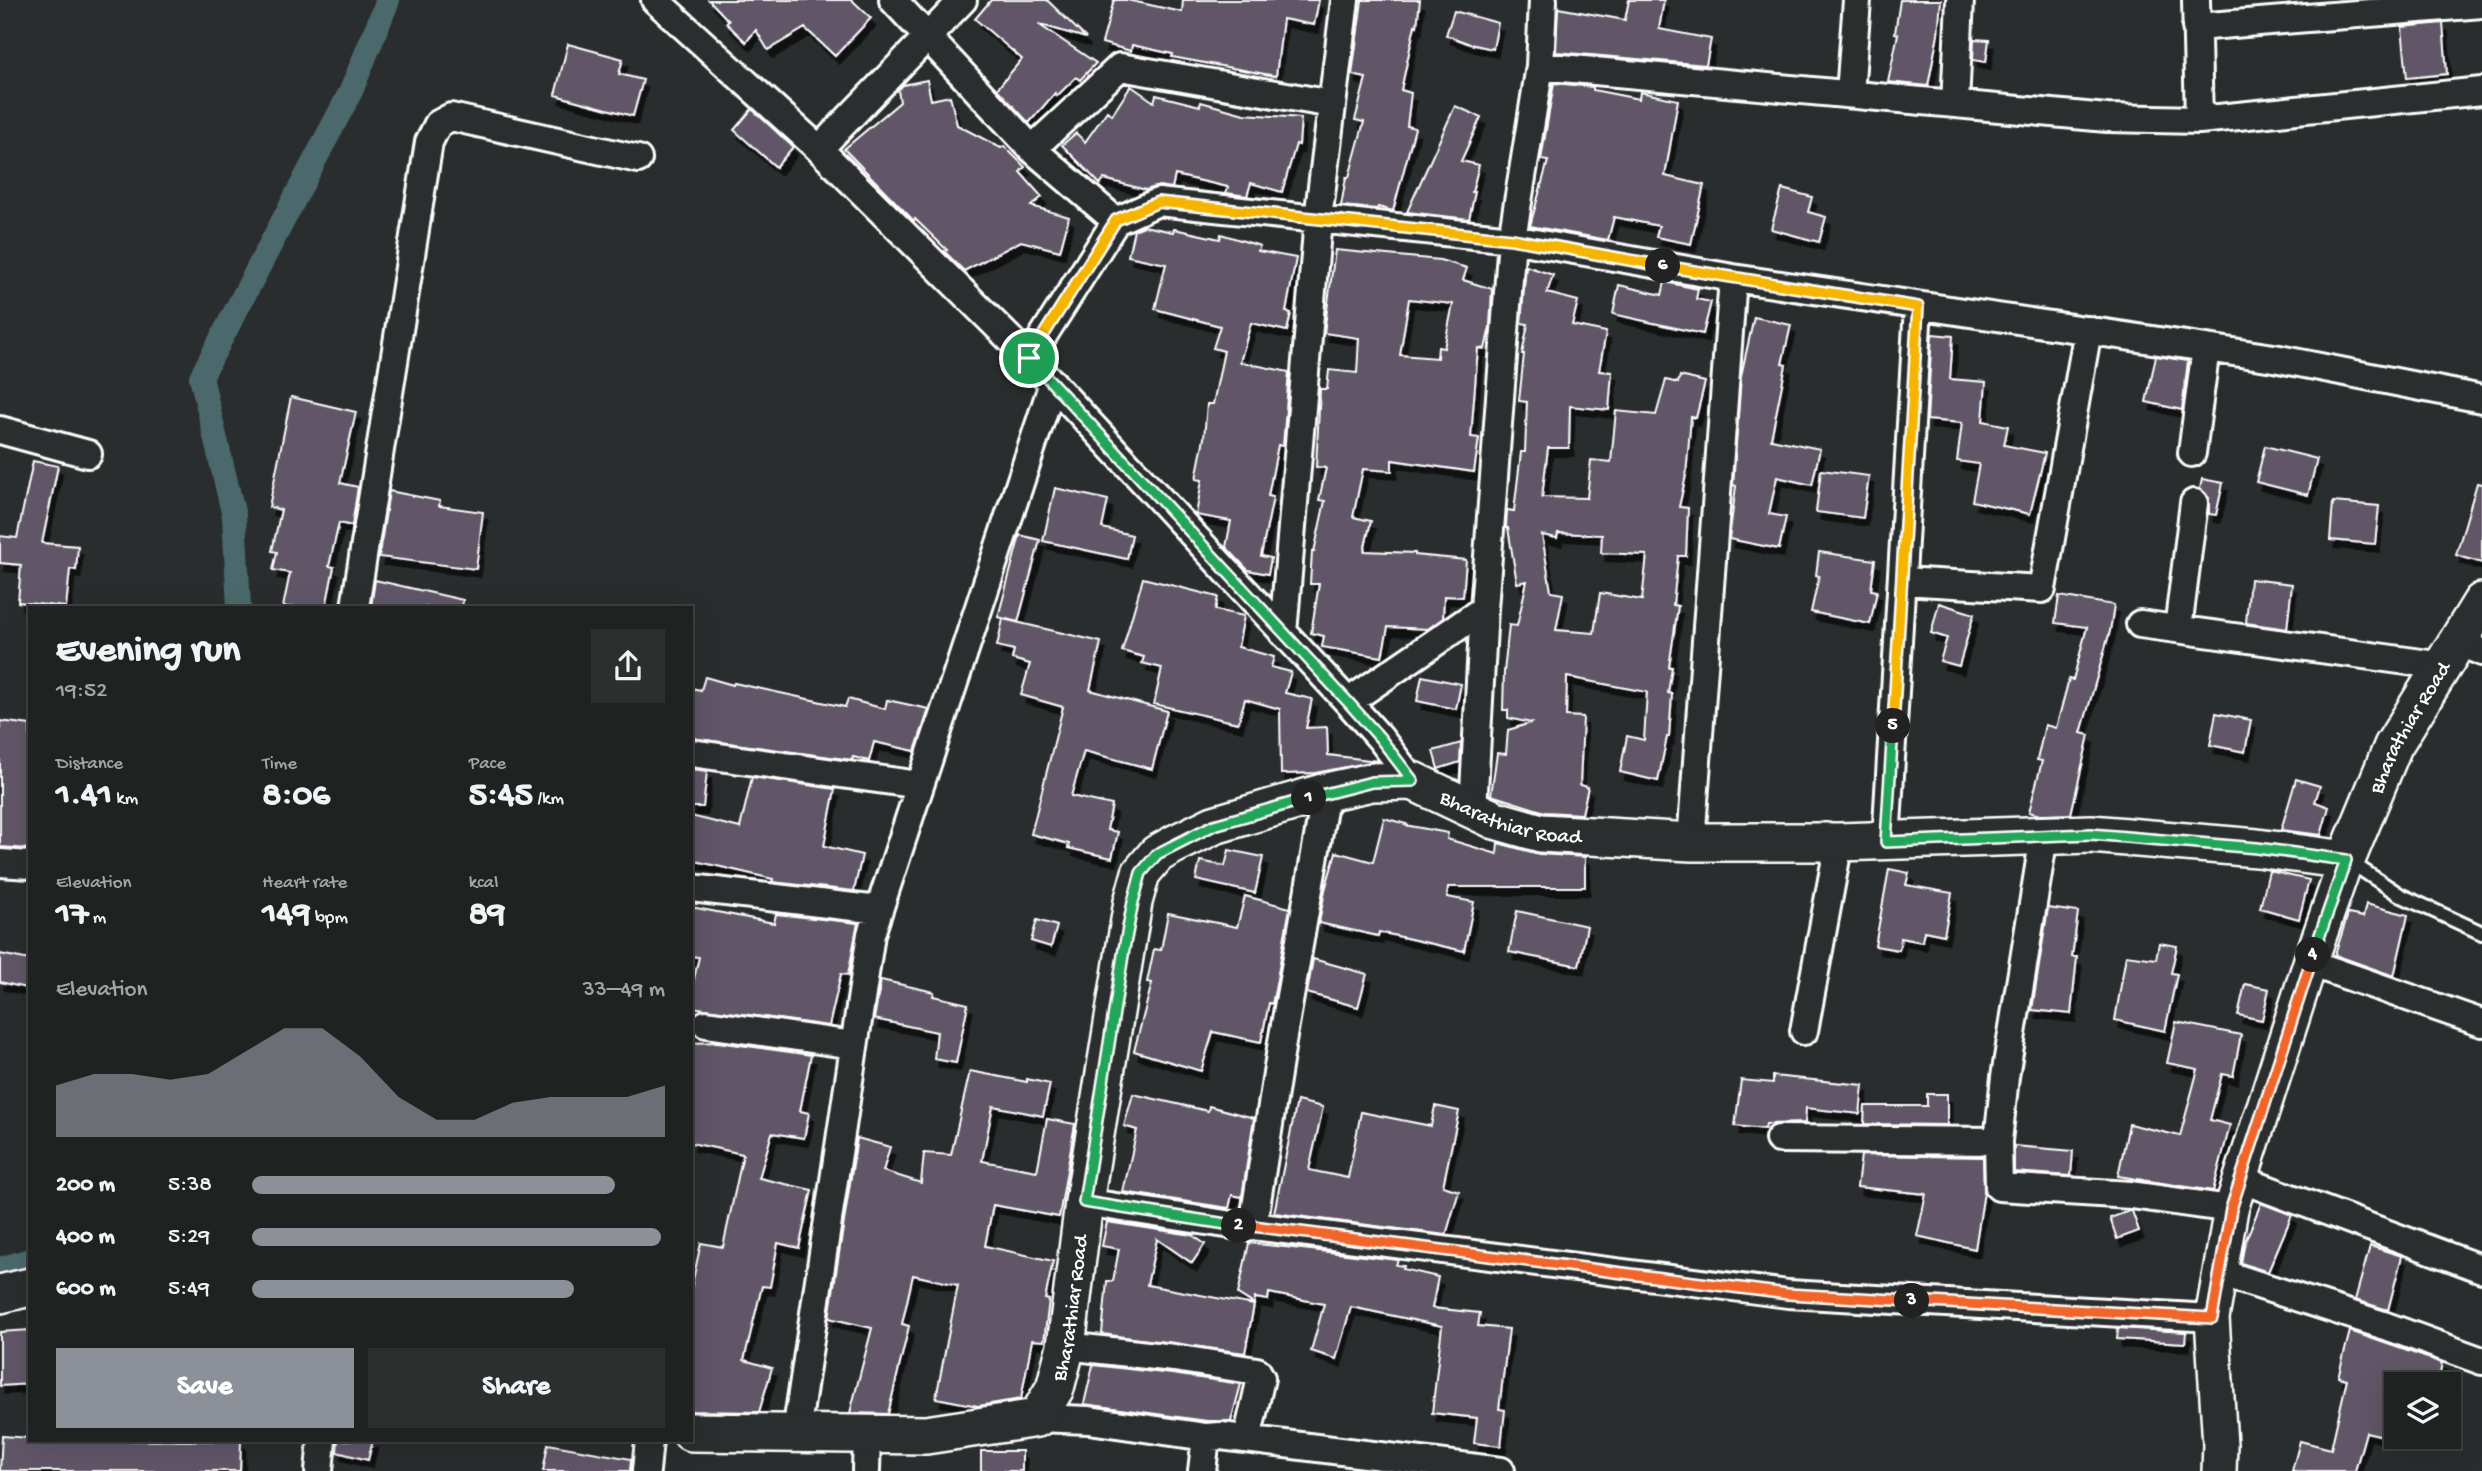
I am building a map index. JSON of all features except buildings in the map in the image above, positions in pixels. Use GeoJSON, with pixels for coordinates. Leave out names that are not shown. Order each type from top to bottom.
{"type":"FeatureCollection","features":[{"type":"Feature","properties":{"kind":"main road","name":"Bharathiar Road"},"geometry":{"type":"LineString","coordinates":[[1037,1418],[1055,1388],[1066,1346],[1084,1202],[1133,902],[1141,873],[1157,854],[1214,825],[1326,792],[1372,782],[1413,781],[1495,820],[1541,833],[1691,842],[1886,842],[2091,834],[2257,848],[2346,860],[2393,746],[2461,653],[2482,602]]}},
{"type":"Feature","properties":{"kind":"main road"},"geometry":{"type":"LineString","coordinates":[[0,1294],[28,1287]]}},
{"type":"Feature","properties":{"kind":"main road"},"geometry":{"type":"LineString","coordinates":[[693,1432],[926,1435],[1037,1418]]}},
{"type":"Feature","properties":{"kind":"street"},"geometry":{"type":"LineString","coordinates":[[655,0],[818,149],[1029,358],[1348,702],[1413,781]]}},
{"type":"Feature","properties":{"kind":"street"},"geometry":{"type":"LineString","coordinates":[[893,0],[1032,149],[1116,220]]}},
{"type":"Feature","properties":{"kind":"street"},"geometry":{"type":"LineString","coordinates":[[818,149],[963,0]]}},
{"type":"Feature","properties":{"kind":"street"},"geometry":{"type":"LineString","coordinates":[[1283,632],[1318,219],[1345,0]]}},
{"type":"Feature","properties":{"kind":"street"},"geometry":{"type":"LineString","coordinates":[[1473,809],[1484,609],[1512,239],[1540,66],[1543,0]]}},
{"type":"Feature","properties":{"kind":"street"},"geometry":{"type":"LineString","coordinates":[[1850,94],[1857,0]]}},
{"type":"Feature","properties":{"kind":"street"},"geometry":{"type":"LineString","coordinates":[[1955,104],[1960,0]]}},
{"type":"Feature","properties":{"kind":"street"},"geometry":{"type":"LineString","coordinates":[[2196,0],[2199,121]]}},
{"type":"Feature","properties":{"kind":"street"},"geometry":{"type":"LineString","coordinates":[[2196,27],[2482,4]]}},
{"type":"Feature","properties":{"kind":"street"},"geometry":{"type":"LineString","coordinates":[[1540,66],[2107,118],[2199,121],[2482,91]]}},
{"type":"Feature","properties":{"kind":"street"},"geometry":{"type":"LineString","coordinates":[[1032,149],[1120,67],[1332,104]]}},
{"type":"Feature","properties":{"kind":"street"},"geometry":{"type":"LineString","coordinates":[[355,606],[429,142],[438,124],[451,117],[638,159]]}},
{"type":"Feature","properties":{"kind":"street"},"geometry":{"type":"LineString","coordinates":[[1029,358],[1116,220],[1158,202],[1512,239],[1918,307],[2274,358],[2482,399]]}},
{"type":"Feature","properties":{"kind":"street"},"geometry":{"type":"LineString","coordinates":[[1691,842],[1733,278]]}},
{"type":"Feature","properties":{"kind":"street"},"geometry":{"type":"LineString","coordinates":[[1886,842],[1918,307]]}},
{"type":"Feature","properties":{"kind":"street"},"geometry":{"type":"LineString","coordinates":[[1902,581],[2042,589],[2088,330]]}},
{"type":"Feature","properties":{"kind":"street"},"geometry":{"type":"LineString","coordinates":[[2192,453],[2206,348]]}},
{"type":"Feature","properties":{"kind":"street"},"geometry":{"type":"LineString","coordinates":[[796,1433],[871,934],[1052,383]]}},
{"type":"Feature","properties":{"kind":"street"},"geometry":{"type":"LineString","coordinates":[[0,430],[88,454]]}},
{"type":"Feature","properties":{"kind":"street"},"geometry":{"type":"LineString","coordinates":[[2178,629],[2194,503]]}},
{"type":"Feature","properties":{"kind":"street"},"geometry":{"type":"LineString","coordinates":[[1348,702],[1484,609]]}},
{"type":"Feature","properties":{"kind":"street"},"geometry":{"type":"LineString","coordinates":[[2140,624],[2461,653]]}},
{"type":"Feature","properties":{"kind":"street"},"geometry":{"type":"LineString","coordinates":[[693,753],[920,785]]}},
{"type":"Feature","properties":{"kind":"street"},"geometry":{"type":"LineString","coordinates":[[1253,1226],[1326,792]]}},
{"type":"Feature","properties":{"kind":"street"},"geometry":{"type":"LineString","coordinates":[[2044,836],[2005,1077],[1998,1141],[1999,1186],[2131,1195],[2236,1194],[2482,1269]]}},
{"type":"Feature","properties":{"kind":"street"},"geometry":{"type":"LineString","coordinates":[[1804,1031],[1839,842]]}},
{"type":"Feature","properties":{"kind":"street","name":"Bharathiar Road"},"geometry":{"type":"LineString","coordinates":[[2219,1471],[2220,1445],[2212,1318],[2218,1272],[2236,1194],[2346,860]]}},
{"type":"Feature","properties":{"kind":"street"},"geometry":{"type":"LineString","coordinates":[[0,863],[28,865]]}},
{"type":"Feature","properties":{"kind":"street"},"geometry":{"type":"LineString","coordinates":[[693,888],[879,910]]}},
{"type":"Feature","properties":{"kind":"street"},"geometry":{"type":"LineString","coordinates":[[2310,963],[2482,1023]]}},
{"type":"Feature","properties":{"kind":"street"},"geometry":{"type":"LineString","coordinates":[[706,1024],[854,1045]]}},
{"type":"Feature","properties":{"kind":"street"},"geometry":{"type":"LineString","coordinates":[[1779,1139],[1998,1141]]}},
{"type":"Feature","properties":{"kind":"street"},"geometry":{"type":"LineString","coordinates":[[1084,1202],[1245,1227],[1788,1294],[2212,1318]]}},
{"type":"Feature","properties":{"kind":"street"},"geometry":{"type":"LineString","coordinates":[[2218,1272],[2482,1360]]}},
{"type":"Feature","properties":{"kind":"street"},"geometry":{"type":"LineString","coordinates":[[1066,1346],[1174,1358],[1257,1371],[1261,1378],[1247,1440]]}},
{"type":"Feature","properties":{"kind":"street"},"geometry":{"type":"LineString","coordinates":[[1037,1418],[1089,1420],[1206,1437],[1501,1471]]}},
{"type":"Feature","properties":{"kind":"street"},"geometry":{"type":"LineString","coordinates":[[866,1471],[867,1434]]}},
{"type":"Feature","properties":{"kind":"street"},"geometry":{"type":"LineString","coordinates":[[1202,1471],[1206,1437]]}},
{"type":"Feature","properties":{"kind":"street"},"geometry":{"type":"LineString","coordinates":[[319,1471],[322,1442]]}},
{"type":"Feature","properties":{"kind":"street"},"geometry":{"type":"LineString","coordinates":[[646,1471],[649,1442]]}},
{"type":"Feature","properties":{"kind":"lane"},"geometry":{"type":"LineString","coordinates":[[2346,860],[2400,895],[2482,933]]}},
{"type":"Feature","properties":{"kind":"waterway"},"geometry":{"type":"LineString","coordinates":[[239,606],[234,516],[201,377],[351,91],[388,0]]}},
{"type":"Feature","properties":{"kind":"waterway"},"geometry":{"type":"LineString","coordinates":[[0,1269],[28,1261]]}},
{"type":"Feature","properties":{"kind":"route"},"geometry":{"type":"LineString","coordinates":[[1158,202],[1512,239],[1918,307],[1886,842],[2091,834],[2257,848],[2346,860],[2231,1209],[2212,1318],[2182,1314],[1788,1294],[1245,1227],[1084,1202],[1124,949],[1141,873],[1157,854],[1214,825],[1326,792],[1372,782],[1413,781],[1348,702],[1029,358],[1116,220],[1158,202]]}}]}
